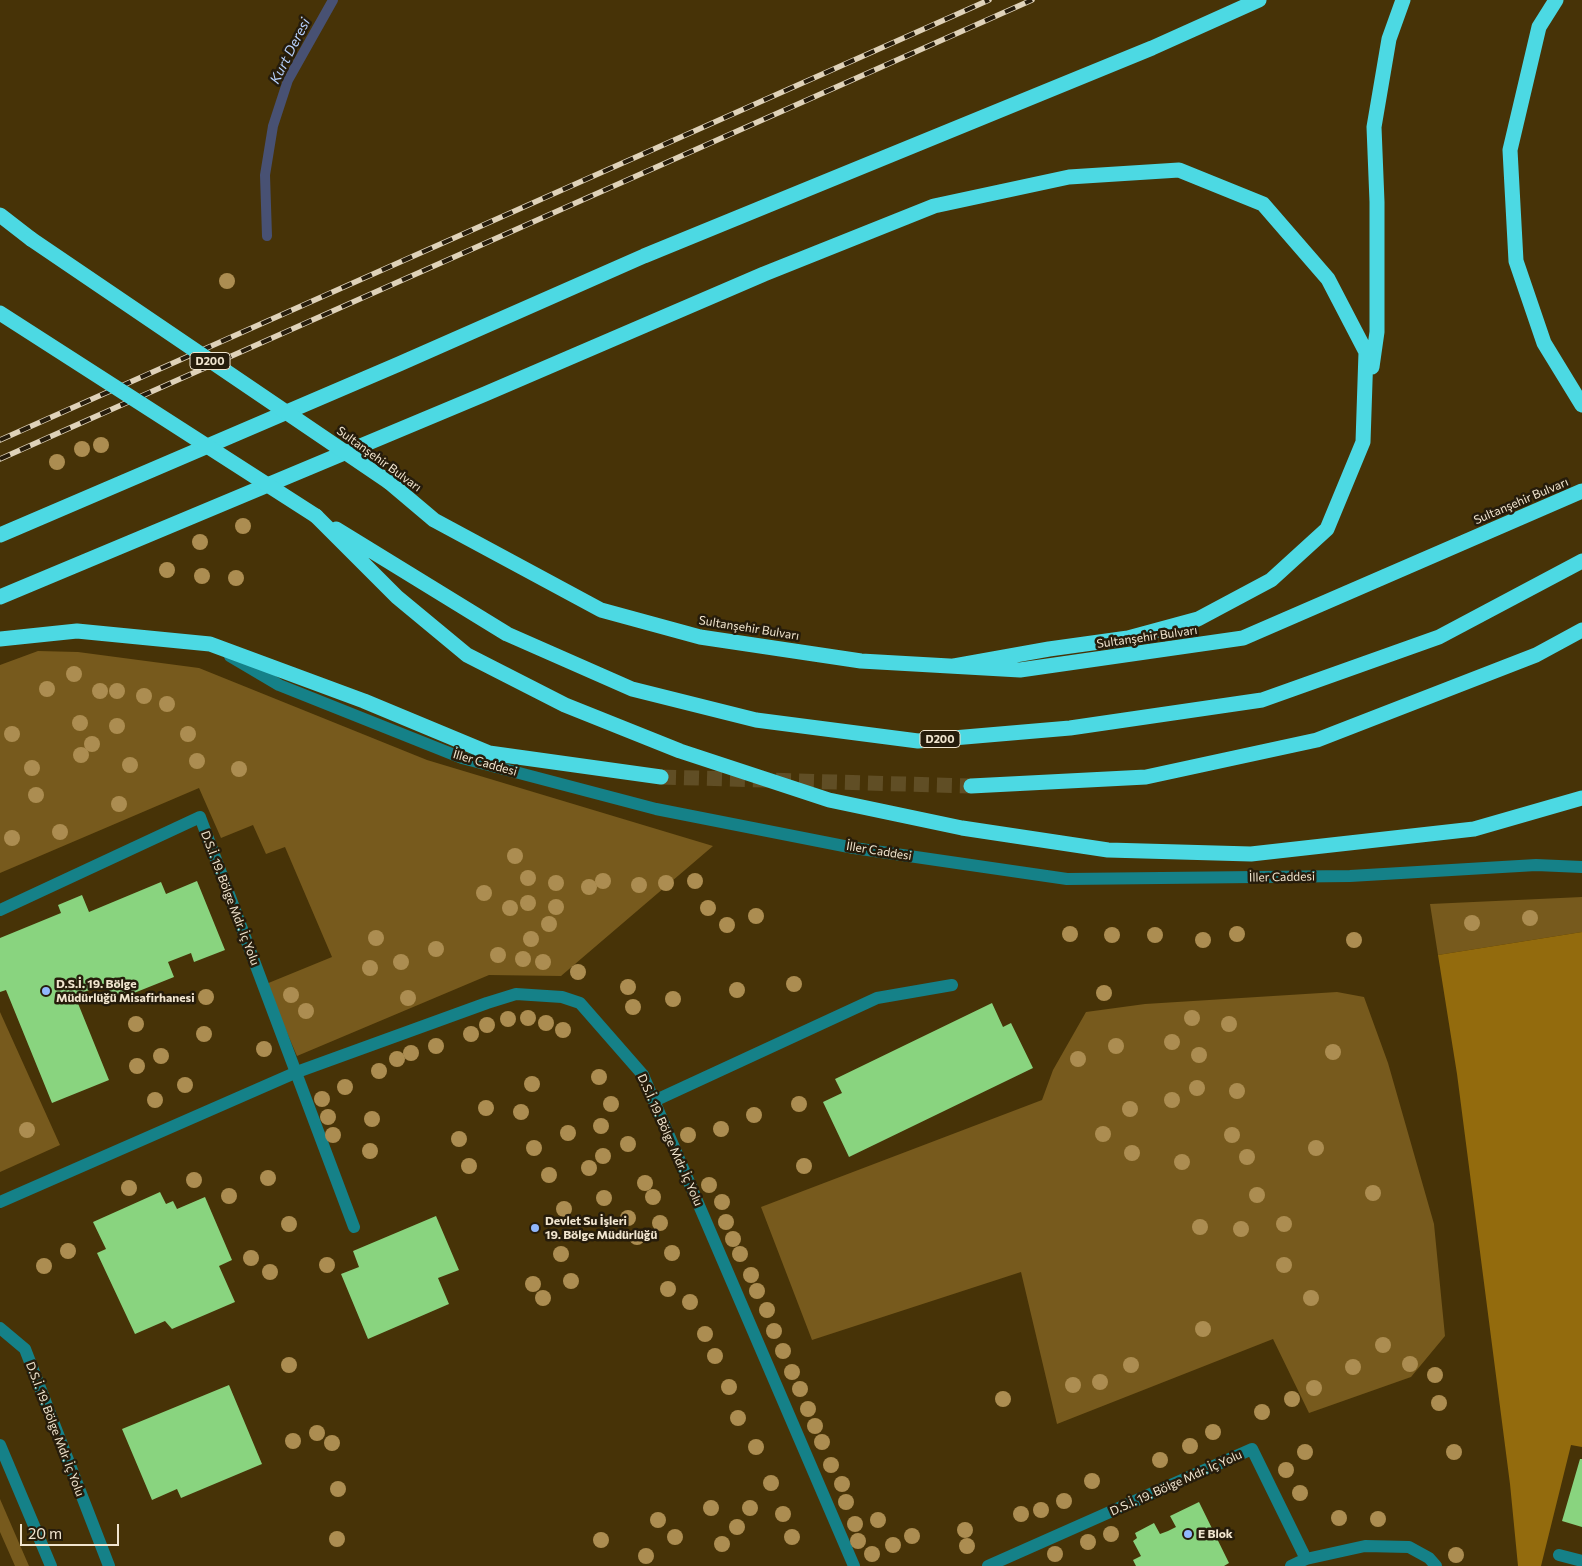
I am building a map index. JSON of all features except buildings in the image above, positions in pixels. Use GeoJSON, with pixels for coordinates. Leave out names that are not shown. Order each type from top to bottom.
{"type":"FeatureCollection","features":[{"type":"Feature","properties":{"kind":"highway"},"geometry":{"type":"LineString","coordinates":[[0,535],[399,364],[644,256],[1143,52],[1259,0]]}},
{"type":"Feature","properties":{"kind":"highway"},"geometry":{"type":"LineString","coordinates":[[1364,419],[1377,332],[1377,202],[1374,127],[1390,38],[1403,0]]}},
{"type":"Feature","properties":{"kind":"highway"},"geometry":{"type":"LineString","coordinates":[[1556,0],[1539,27],[1510,150],[1516,261],[1544,343],[1582,405]]}},
{"type":"Feature","properties":{"kind":"highway"},"geometry":{"type":"LineString","coordinates":[[0,597],[756,278],[934,206],[1069,177],[1179,170],[1263,204],[1328,279],[1366,352],[1363,442],[1327,529],[1271,580],[1198,619],[1128,638],[1049,649],[954,666]]}},
{"type":"Feature","properties":{"kind":"highway","name":"Sultanşehir Bulvarı"},"geometry":{"type":"LineString","coordinates":[[0,215],[31,239],[389,482],[434,520],[601,610],[700,637],[861,661],[1020,670],[1243,638],[1582,491]]}},
{"type":"Feature","properties":{"kind":"highway","name":"D200"},"geometry":{"type":"LineString","coordinates":[[0,313],[316,516],[507,634],[632,689],[756,720],[918,741],[1070,728],[1262,700],[1439,637],[1582,561]]}},
{"type":"Feature","properties":{"kind":"highway"},"geometry":{"type":"LineString","coordinates":[[316,516],[397,597],[467,655],[565,704],[680,751],[829,800],[962,828],[1108,850],[1250,854],[1474,830],[1582,798]]}},
{"type":"Feature","properties":{"kind":"highway"},"geometry":{"type":"LineString","coordinates":[[971,786],[1146,777],[1317,740],[1536,655],[1582,630]]}},
{"type":"Feature","properties":{"kind":"highway"},"geometry":{"type":"LineString","coordinates":[[0,639],[77,631],[210,644],[364,701],[489,753],[661,777]]}},
{"type":"Feature","properties":{"kind":"street","name":"İller Caddesi"},"geometry":{"type":"LineString","coordinates":[[210,644],[279,685],[462,758],[656,809],[854,848],[1067,880],[1350,876],[1536,865],[1582,867]]}},
{"type":"Feature","properties":{"kind":"street","name":"D.S.İ. 19. Bölge Mdr. İç Yolu"},"geometry":{"type":"LineString","coordinates":[[0,910],[200,818],[354,1227]]}},
{"type":"Feature","properties":{"kind":"street"},"geometry":{"type":"LineString","coordinates":[[654,1102],[877,998],[952,985]]}},
{"type":"Feature","properties":{"kind":"street","name":"D.S.İ. 19. Bölge Mdr. İç Yolu"},"geometry":{"type":"LineString","coordinates":[[0,1202],[297,1072],[516,994],[562,997],[580,1003],[643,1075],[854,1566]]}},
{"type":"Feature","properties":{"kind":"street","name":"D.S.İ. 19. Bölge Mdr. İç Yolu"},"geometry":{"type":"LineString","coordinates":[[0,1328],[25,1350],[108,1566]]}},
{"type":"Feature","properties":{"kind":"street"},"geometry":{"type":"LineString","coordinates":[[0,1445],[51,1566]]}},
{"type":"Feature","properties":{"kind":"street","name":"D.S.İ. 19. Bölge Mdr. İç Yolu"},"geometry":{"type":"LineString","coordinates":[[988,1566],[1252,1449],[1306,1559]]}},
{"type":"Feature","properties":{"kind":"street"},"geometry":{"type":"LineString","coordinates":[[1291,1566],[1306,1559],[1365,1546],[1408,1547],[1430,1558],[1436,1566]]}},
{"type":"Feature","properties":{"kind":"street"},"geometry":{"type":"LineString","coordinates":[[1559,1555],[1582,1561]]}},
{"type":"Feature","properties":{"kind":"shaded area"},"geometry":{"type":"Polygon","coordinates":[[[38,651],[78,652],[199,668],[427,760],[713,846],[561,976],[489,975],[297,1056],[266,984],[332,957],[285,847],[266,854],[253,825],[221,838],[199,788],[0,873],[0,665],[38,651]]]}},
{"type":"Feature","properties":{"kind":"shaded area"},"geometry":{"type":"Polygon","coordinates":[[[1582,897],[1582,932],[1438,955],[1430,904],[1582,897]]]}},
{"type":"Feature","properties":{"kind":"shaded area"},"geometry":{"type":"Polygon","coordinates":[[[1582,932],[1582,1447],[1571,1445],[1541,1566],[1518,1566],[1510,1484],[1457,1074],[1438,955],[1582,932]]]}},
{"type":"Feature","properties":{"kind":"shaded area"},"geometry":{"type":"Polygon","coordinates":[[[1337,992],[1364,997],[1388,1063],[1434,1224],[1445,1336],[1411,1377],[1309,1413],[1273,1339],[1057,1424],[1021,1272],[812,1340],[761,1207],[1042,1100],[1053,1070],[1086,1012],[1145,1004],[1337,992]]]}},
{"type":"Feature","properties":{"kind":"shaded area"},"geometry":{"type":"Polygon","coordinates":[[[0,1012],[60,1145],[0,1172],[0,1012]]]}},
{"type":"Feature","properties":{"kind":"shaded area"},"geometry":{"type":"Polygon","coordinates":[[[0,1499],[29,1566],[15,1566],[0,1532],[0,1499]]]}},
{"type":"Feature","properties":{"kind":"waterway","name":"Kurt Deresi"},"geometry":{"type":"LineString","coordinates":[[267,236],[265,175],[273,126],[288,80],[333,0]]}},
{"type":"Feature","properties":{"kind":"tunnel"},"geometry":{"type":"LineString","coordinates":[[661,777],[971,786]]}},
{"type":"Feature","properties":{"kind":"railway"},"geometry":{"type":"LineString","coordinates":[[0,440],[989,0]]}},
{"type":"Feature","properties":{"kind":"railway"},"geometry":{"type":"LineString","coordinates":[[0,459],[1032,0]]}},
{"type":"Feature","properties":{"kind":"place","name":"D.S.İ. 19. Bölge Müdürlüğü Misafirhanesi"},"geometry":{"type":"Point","coordinates":[46,991]}},
{"type":"Feature","properties":{"kind":"place","name":"Devlet Su İşleri 19. Bölge Müdürlüğü"},"geometry":{"type":"Point","coordinates":[535,1228]}},
{"type":"Feature","properties":{"kind":"place","name":"E Blok"},"geometry":{"type":"Point","coordinates":[1188,1534]}}]}
